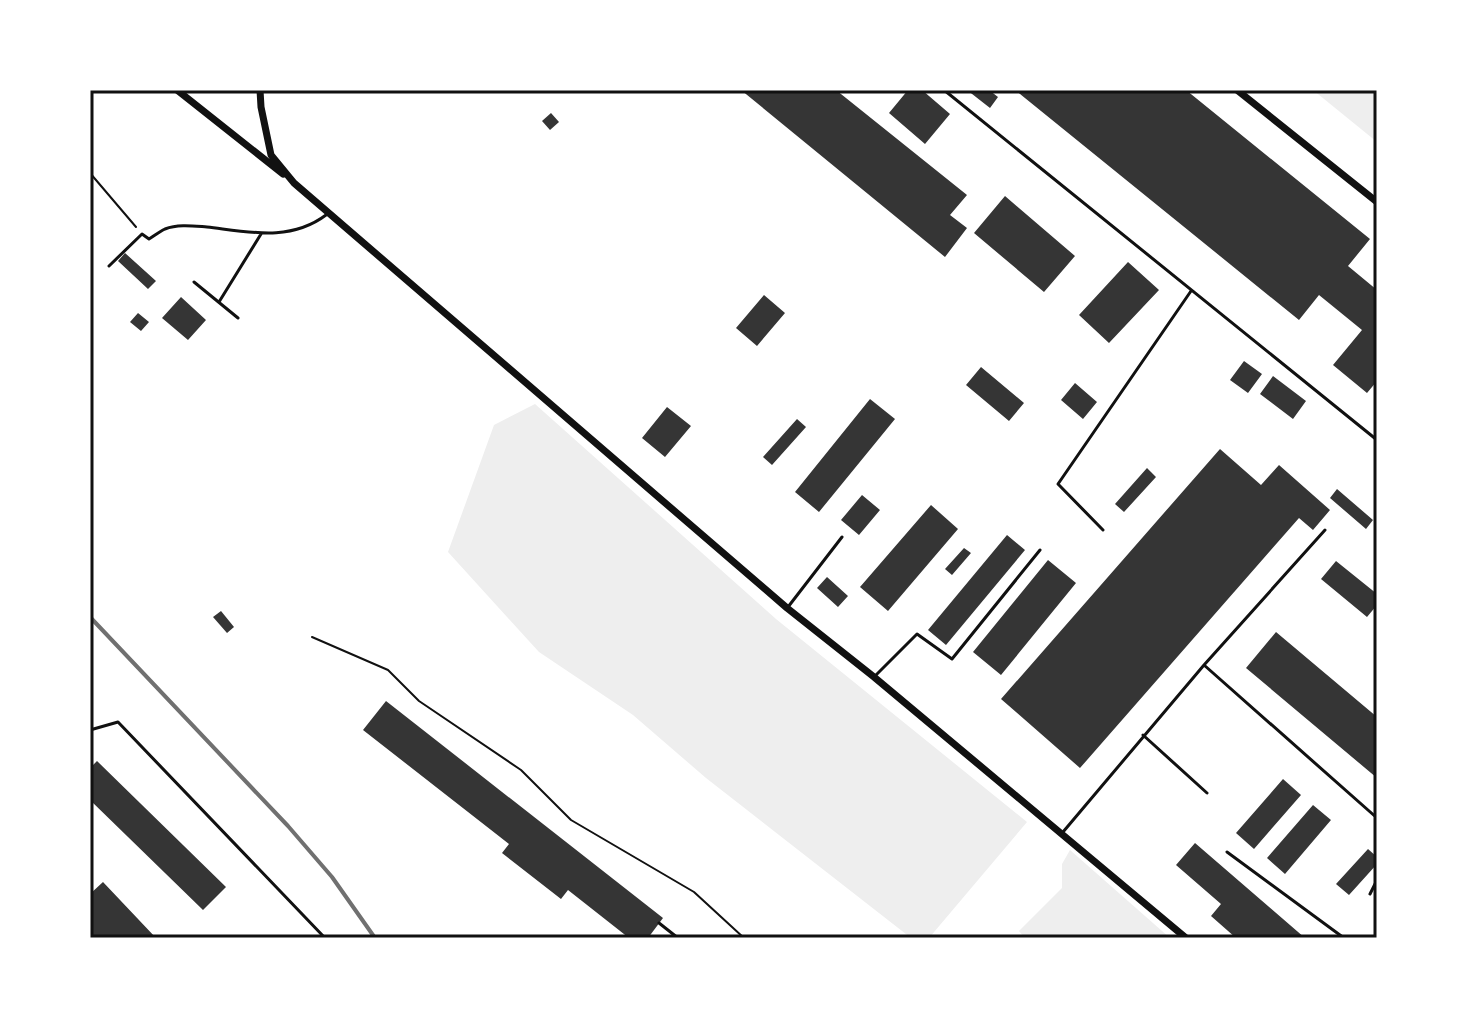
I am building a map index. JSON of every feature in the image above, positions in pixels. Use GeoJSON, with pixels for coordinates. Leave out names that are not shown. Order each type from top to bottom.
{"type":"FeatureCollection","features":[{"type":"Feature","properties":{"kind":"street"},"geometry":{"type":"LineString","coordinates":[[177,90],[294,183],[787,608],[1186,938]]}},
{"type":"Feature","properties":{"kind":"street"},"geometry":{"type":"LineString","coordinates":[[260,90],[271,155],[294,183]]}},
{"type":"Feature","properties":{"kind":"street"},"geometry":{"type":"LineString","coordinates":[[1237,90],[1377,202]]}},
{"type":"Feature","properties":{"kind":"lane"},"geometry":{"type":"LineString","coordinates":[[944,90],[1377,440]]}},
{"type":"Feature","properties":{"kind":"lane"},"geometry":{"type":"LineString","coordinates":[[109,266],[142,234],[149,239],[166,228],[186,225],[261,233],[309,228],[329,213]]}},
{"type":"Feature","properties":{"kind":"lane"},"geometry":{"type":"LineString","coordinates":[[219,302],[261,233]]}},
{"type":"Feature","properties":{"kind":"lane"},"geometry":{"type":"LineString","coordinates":[[194,282],[238,318]]}},
{"type":"Feature","properties":{"kind":"lane"},"geometry":{"type":"LineString","coordinates":[[1103,530],[1058,484],[1191,291]]}},
{"type":"Feature","properties":{"kind":"lane"},"geometry":{"type":"LineString","coordinates":[[1060,835],[1143,735],[1325,530]]}},
{"type":"Feature","properties":{"kind":"lane"},"geometry":{"type":"LineString","coordinates":[[787,608],[842,537]]}},
{"type":"Feature","properties":{"kind":"lane"},"geometry":{"type":"LineString","coordinates":[[874,677],[917,634],[952,659],[1040,550]]}},
{"type":"Feature","properties":{"kind":"lane"},"geometry":{"type":"LineString","coordinates":[[1204,665],[1377,818]]}},
{"type":"Feature","properties":{"kind":"lane"},"geometry":{"type":"LineString","coordinates":[[90,730],[118,722],[325,938]]}},
{"type":"Feature","properties":{"kind":"lane"},"geometry":{"type":"LineString","coordinates":[[1143,735],[1207,793]]}},
{"type":"Feature","properties":{"kind":"lane"},"geometry":{"type":"LineString","coordinates":[[1227,852],[1344,938]]}},
{"type":"Feature","properties":{"kind":"lane"},"geometry":{"type":"LineString","coordinates":[[1370,894],[1377,880]]}},
{"type":"Feature","properties":{"kind":"lane"},"geometry":{"type":"LineString","coordinates":[[659,923],[678,938]]}},
{"type":"Feature","properties":{"kind":"path"},"geometry":{"type":"LineString","coordinates":[[90,173],[142,234]]}},
{"type":"Feature","properties":{"kind":"path"},"geometry":{"type":"LineString","coordinates":[[312,637],[388,670],[419,701],[521,770],[571,820],[694,892],[744,938]]}},
{"type":"Feature","properties":{"kind":"shaded area"},"geometry":{"type":"Polygon","coordinates":[[[1313,90],[1377,90],[1377,142],[1313,90]]]}},
{"type":"Feature","properties":{"kind":"shaded area"},"geometry":{"type":"Polygon","coordinates":[[[535,404],[776,619],[1027,822],[929,938],[911,938],[706,778],[633,715],[539,652],[448,552],[494,425],[535,404]]]}},
{"type":"Feature","properties":{"kind":"shaded area"},"geometry":{"type":"Polygon","coordinates":[[[1070,850],[1170,938],[1025,938],[1019,931],[1062,888],[1062,864],[1070,850]]]}},
{"type":"Feature","properties":{"kind":"building"},"geometry":{"type":"Polygon","coordinates":[[[741,90],[836,90],[967,195],[950,215],[967,228],[945,257],[741,90]]]}},
{"type":"Feature","properties":{"kind":"building"},"geometry":{"type":"Polygon","coordinates":[[[908,90],[922,90],[950,114],[925,144],[889,113],[908,90]]]}},
{"type":"Feature","properties":{"kind":"building"},"geometry":{"type":"Polygon","coordinates":[[[967,90],[989,90],[998,97],[990,108],[967,90]]]}},
{"type":"Feature","properties":{"kind":"building"},"geometry":{"type":"Polygon","coordinates":[[[1015,90],[1186,90],[1370,239],[1348,266],[1377,290],[1377,381],[1367,393],[1333,365],[1362,330],[1319,295],[1299,320],[1015,90]]]}},
{"type":"Feature","properties":{"kind":"building"},"geometry":{"type":"Polygon","coordinates":[[[551,113],[559,122],[550,130],[542,121],[551,113]]]}},
{"type":"Feature","properties":{"kind":"building"},"geometry":{"type":"Polygon","coordinates":[[[1005,196],[1075,256],[1044,292],[974,233],[1005,196]]]}},
{"type":"Feature","properties":{"kind":"building"},"geometry":{"type":"Polygon","coordinates":[[[125,253],[156,281],[148,289],[118,261],[125,253]]]}},
{"type":"Feature","properties":{"kind":"building"},"geometry":{"type":"Polygon","coordinates":[[[1128,262],[1159,290],[1109,343],[1079,315],[1128,262]]]}},
{"type":"Feature","properties":{"kind":"building"},"geometry":{"type":"Polygon","coordinates":[[[764,295],[785,313],[757,346],[736,328],[764,295]]]}},
{"type":"Feature","properties":{"kind":"building"},"geometry":{"type":"Polygon","coordinates":[[[181,297],[206,320],[188,340],[162,318],[181,297]]]}},
{"type":"Feature","properties":{"kind":"building"},"geometry":{"type":"Polygon","coordinates":[[[138,313],[149,322],[141,331],[130,322],[138,313]]]}},
{"type":"Feature","properties":{"kind":"building"},"geometry":{"type":"Polygon","coordinates":[[[1244,361],[1262,374],[1248,393],[1230,380],[1244,361]]]}},
{"type":"Feature","properties":{"kind":"building"},"geometry":{"type":"Polygon","coordinates":[[[981,367],[1024,403],[1009,421],[966,385],[981,367]]]}},
{"type":"Feature","properties":{"kind":"building"},"geometry":{"type":"Polygon","coordinates":[[[1273,376],[1306,401],[1293,419],[1260,394],[1273,376]]]}},
{"type":"Feature","properties":{"kind":"building"},"geometry":{"type":"Polygon","coordinates":[[[1075,383],[1097,402],[1083,419],[1061,400],[1075,383]]]}},
{"type":"Feature","properties":{"kind":"building"},"geometry":{"type":"Polygon","coordinates":[[[870,399],[895,419],[819,512],[795,492],[870,399]]]}},
{"type":"Feature","properties":{"kind":"building"},"geometry":{"type":"Polygon","coordinates":[[[667,407],[691,426],[665,457],[642,438],[667,407]]]}},
{"type":"Feature","properties":{"kind":"building"},"geometry":{"type":"Polygon","coordinates":[[[797,419],[806,427],[772,465],[763,457],[797,419]]]}},
{"type":"Feature","properties":{"kind":"building"},"geometry":{"type":"Polygon","coordinates":[[[1220,449],[1261,485],[1279,465],[1330,510],[1313,530],[1299,518],[1080,768],[1001,699],[1220,449]]]}},
{"type":"Feature","properties":{"kind":"building"},"geometry":{"type":"Polygon","coordinates":[[[1147,468],[1156,477],[1124,512],[1115,504],[1147,468]]]}},
{"type":"Feature","properties":{"kind":"building"},"geometry":{"type":"Polygon","coordinates":[[[1337,489],[1373,520],[1366,529],[1330,498],[1337,489]]]}},
{"type":"Feature","properties":{"kind":"building"},"geometry":{"type":"Polygon","coordinates":[[[862,495],[880,510],[859,535],[841,520],[862,495]]]}},
{"type":"Feature","properties":{"kind":"building"},"geometry":{"type":"Polygon","coordinates":[[[931,505],[958,529],[888,611],[860,587],[931,505]]]}},
{"type":"Feature","properties":{"kind":"building"},"geometry":{"type":"Polygon","coordinates":[[[1007,535],[1025,550],[946,645],[928,630],[1007,535]]]}},
{"type":"Feature","properties":{"kind":"building"},"geometry":{"type":"Polygon","coordinates":[[[964,548],[971,553],[952,575],[945,569],[964,548]]]}},
{"type":"Feature","properties":{"kind":"building"},"geometry":{"type":"Polygon","coordinates":[[[1048,560],[1076,583],[1001,675],[973,652],[1048,560]]]}},
{"type":"Feature","properties":{"kind":"building"},"geometry":{"type":"Polygon","coordinates":[[[1336,561],[1377,594],[1377,605],[1367,617],[1321,579],[1336,561]]]}},
{"type":"Feature","properties":{"kind":"building"},"geometry":{"type":"Polygon","coordinates":[[[827,577],[848,596],[838,607],[817,588],[827,577]]]}},
{"type":"Feature","properties":{"kind":"building"},"geometry":{"type":"Polygon","coordinates":[[[221,611],[234,627],[227,633],[213,617],[221,611]]]}},
{"type":"Feature","properties":{"kind":"building"},"geometry":{"type":"Polygon","coordinates":[[[1276,632],[1377,717],[1377,778],[1246,668],[1276,632]]]}},
{"type":"Feature","properties":{"kind":"building"},"geometry":{"type":"Polygon","coordinates":[[[386,701],[663,918],[648,938],[629,938],[568,890],[561,899],[502,853],[509,844],[363,730],[386,701]]]}},
{"type":"Feature","properties":{"kind":"building"},"geometry":{"type":"Polygon","coordinates":[[[97,761],[226,887],[203,910],[90,800],[90,768],[97,761]]]}},
{"type":"Feature","properties":{"kind":"building"},"geometry":{"type":"Polygon","coordinates":[[[1283,779],[1301,795],[1254,849],[1236,833],[1283,779]]]}},
{"type":"Feature","properties":{"kind":"building"},"geometry":{"type":"Polygon","coordinates":[[[1313,805],[1331,820],[1285,874],[1267,858],[1313,805]]]}},
{"type":"Feature","properties":{"kind":"building"},"geometry":{"type":"Polygon","coordinates":[[[1195,843],[1305,938],[1236,938],[1211,916],[1221,904],[1176,865],[1195,843]]]}},
{"type":"Feature","properties":{"kind":"building"},"geometry":{"type":"Polygon","coordinates":[[[1368,849],[1377,857],[1377,864],[1349,895],[1336,884],[1368,849]]]}},
{"type":"Feature","properties":{"kind":"building"},"geometry":{"type":"Polygon","coordinates":[[[103,882],[156,938],[90,938],[90,894],[103,882]]]}},
{"type":"Feature","properties":{"kind":"railway"},"geometry":{"type":"LineString","coordinates":[[90,617],[288,826],[332,877],[375,938]]}}]}
